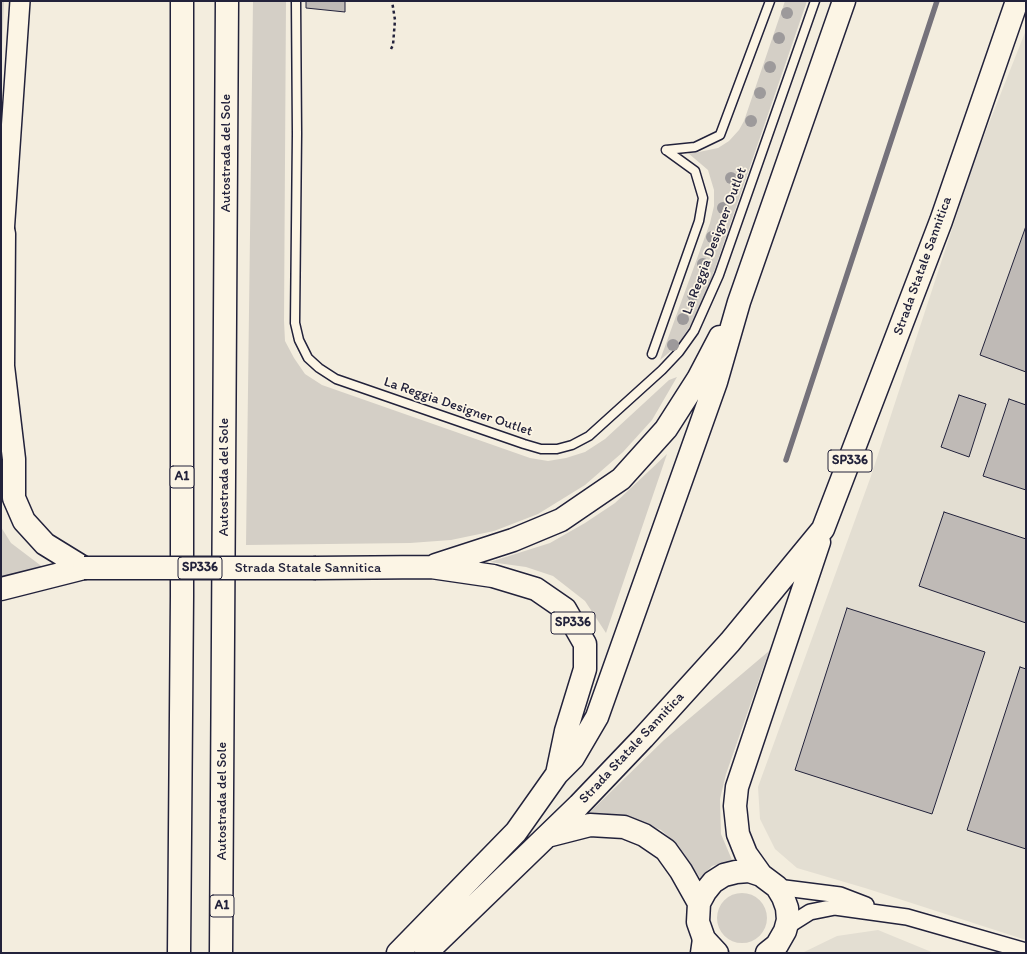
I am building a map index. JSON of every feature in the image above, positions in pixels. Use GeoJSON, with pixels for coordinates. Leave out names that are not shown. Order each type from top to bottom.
{"type":"FeatureCollection","features":[{"type":"Feature","properties":{"kind":"main road","name":"A1"},"geometry":{"type":"LineString","coordinates":[[179,953],[182,596],[182,1]]}},
{"type":"Feature","properties":{"kind":"main road","name":"Autostrada del Sole"},"geometry":{"type":"LineString","coordinates":[[221,953],[227,1]]}},
{"type":"Feature","properties":{"kind":"main road","name":"Strada Statale Sannitica"},"geometry":{"type":"LineString","coordinates":[[398,953],[516,832],[558,774],[573,758],[581,746],[599,710],[716,382],[739,302],[844,1]]}},
{"type":"Feature","properties":{"kind":"main road","name":"Strada Statale Sannitica"},"geometry":{"type":"LineString","coordinates":[[785,931],[788,920],[787,908],[783,897],[746,854],[738,834],[735,806],[738,787],[823,529],[941,221],[1017,1]]}},
{"type":"Feature","properties":{"kind":"main road"},"geometry":{"type":"LineString","coordinates":[[3,227],[2,372],[14,459],[14,498],[24,522],[45,544],[84,568]]}},
{"type":"Feature","properties":{"kind":"main road","name":"Strada Statale Sannitica"},"geometry":{"type":"LineString","coordinates":[[431,567],[513,540],[561,520],[621,479],[666,429],[698,379],[739,302]]}},
{"type":"Feature","properties":{"kind":"main road","name":"Strada Statale Sannitica"},"geometry":{"type":"LineString","coordinates":[[426,953],[579,804],[643,738],[720,654],[823,529]]}},
{"type":"Feature","properties":{"kind":"main road","name":"Strada Statale Sannitica"},"geometry":{"type":"LineString","coordinates":[[1,589],[84,568],[431,567],[493,576],[536,589],[565,609],[585,644],[585,669],[566,731],[558,774]]}},
{"type":"Feature","properties":{"kind":"main road"},"geometry":{"type":"LineString","coordinates":[[544,837],[590,825],[624,827],[644,835],[666,850],[681,871],[699,903]]}},
{"type":"Feature","properties":{"kind":"main road"},"geometry":{"type":"LineString","coordinates":[[708,948],[698,922],[699,903],[713,882],[724,875],[742,872],[769,881]]}},
{"type":"Feature","properties":{"kind":"main road"},"geometry":{"type":"LineString","coordinates":[[768,953],[777,945],[785,931]]}},
{"type":"Feature","properties":{"kind":"street"},"geometry":{"type":"LineString","coordinates":[[3,227],[20,1]]}},
{"type":"Feature","properties":{"kind":"street"},"geometry":{"type":"LineString","coordinates":[[769,881],[840,895],[887,913]]}},
{"type":"Feature","properties":{"kind":"street"},"geometry":{"type":"LineString","coordinates":[[785,931],[791,924],[810,912],[835,907],[887,913],[907,917],[1026,951]]}},
{"type":"Feature","properties":{"kind":"lane","name":"La Reggia Designer Outlet"},"geometry":{"type":"LineString","coordinates":[[296,1],[297,134],[294,322],[299,340],[308,358],[319,368],[336,379],[541,449],[557,449],[572,446],[589,436],[662,370],[679,352],[694,331],[721,267],[815,1]]}},
{"type":"Feature","properties":{"kind":"lane"},"geometry":{"type":"LineString","coordinates":[[652,354],[699,221],[703,198],[695,171],[666,150],[695,147],[720,135],[770,1]]}},
{"type":"Feature","properties":{"kind":"path"},"geometry":{"type":"LineString","coordinates":[[391,49],[393,45],[394,20],[392,1]]}},
{"type":"Feature","properties":{"kind":"shaded area"},"geometry":{"type":"Polygon","coordinates":[[[1,1],[4,1],[1,72],[1,1]]]}},
{"type":"Feature","properties":{"kind":"shaded area"},"geometry":{"type":"Polygon","coordinates":[[[253,1],[286,1],[284,321],[285,341],[294,358],[305,374],[322,385],[530,458],[548,461],[566,458],[585,452],[605,439],[669,380],[677,377],[652,420],[623,452],[585,485],[538,514],[494,531],[451,540],[410,543],[246,545],[253,1]]]}},
{"type":"Feature","properties":{"kind":"shaded area"},"geometry":{"type":"Polygon","coordinates":[[[785,1],[807,1],[701,309],[677,346],[660,360],[710,223],[714,206],[714,190],[708,170],[688,153],[718,148],[729,141],[739,130],[744,121],[785,1]]]}},
{"type":"Feature","properties":{"kind":"shaded area"},"geometry":{"type":"Polygon","coordinates":[[[1026,30],[1026,940],[865,888],[797,868],[775,849],[760,819],[758,787],[871,476],[976,156],[1026,30]]]}},
{"type":"Feature","properties":{"kind":"shaded area"},"geometry":{"type":"Polygon","coordinates":[[[667,454],[606,633],[585,601],[553,576],[526,567],[490,562],[550,543],[585,523],[615,503],[667,454]]]}},
{"type":"Feature","properties":{"kind":"shaded area"},"geometry":{"type":"Polygon","coordinates":[[[1,527],[11,543],[44,568],[1,580],[1,527]]]}},
{"type":"Feature","properties":{"kind":"shaded area"},"geometry":{"type":"Polygon","coordinates":[[[769,651],[726,774],[720,799],[721,834],[732,860],[712,866],[700,878],[678,845],[661,830],[640,821],[616,815],[586,816],[664,740],[769,651]]]}},
{"type":"Feature","properties":{"kind":"shaded area"},"geometry":{"type":"Polygon","coordinates":[[[742,893],[756,897],[763,904],[767,918],[763,932],[756,939],[742,943],[728,939],[721,932],[717,918],[721,904],[728,897],[742,893]]]}},
{"type":"Feature","properties":{"kind":"shaded area"},"geometry":{"type":"Polygon","coordinates":[[[878,930],[934,953],[802,953],[837,936],[878,930]]]}},
{"type":"Feature","properties":{"kind":"building"},"geometry":{"type":"Polygon","coordinates":[[[306,1],[345,1],[345,12],[306,8],[306,1]]]}},
{"type":"Feature","properties":{"kind":"building"},"geometry":{"type":"Polygon","coordinates":[[[1026,226],[1026,372],[980,355],[1026,226]]]}},
{"type":"Feature","properties":{"kind":"building"},"geometry":{"type":"Polygon","coordinates":[[[959,395],[986,404],[969,457],[941,447],[959,395]]]}},
{"type":"Feature","properties":{"kind":"building"},"geometry":{"type":"Polygon","coordinates":[[[1009,399],[1026,405],[1026,490],[983,476],[1009,399]]]}},
{"type":"Feature","properties":{"kind":"building"},"geometry":{"type":"Polygon","coordinates":[[[944,512],[1026,539],[1026,623],[919,586],[944,512]]]}},
{"type":"Feature","properties":{"kind":"building"},"geometry":{"type":"Polygon","coordinates":[[[847,608],[985,652],[932,814],[795,770],[847,608]]]}},
{"type":"Feature","properties":{"kind":"building"},"geometry":{"type":"Polygon","coordinates":[[[1020,667],[1026,669],[1026,849],[967,830],[1020,667]]]}},
{"type":"Feature","properties":{"kind":"waterway"},"geometry":{"type":"LineString","coordinates":[[786,460],[937,1]]}}]}
